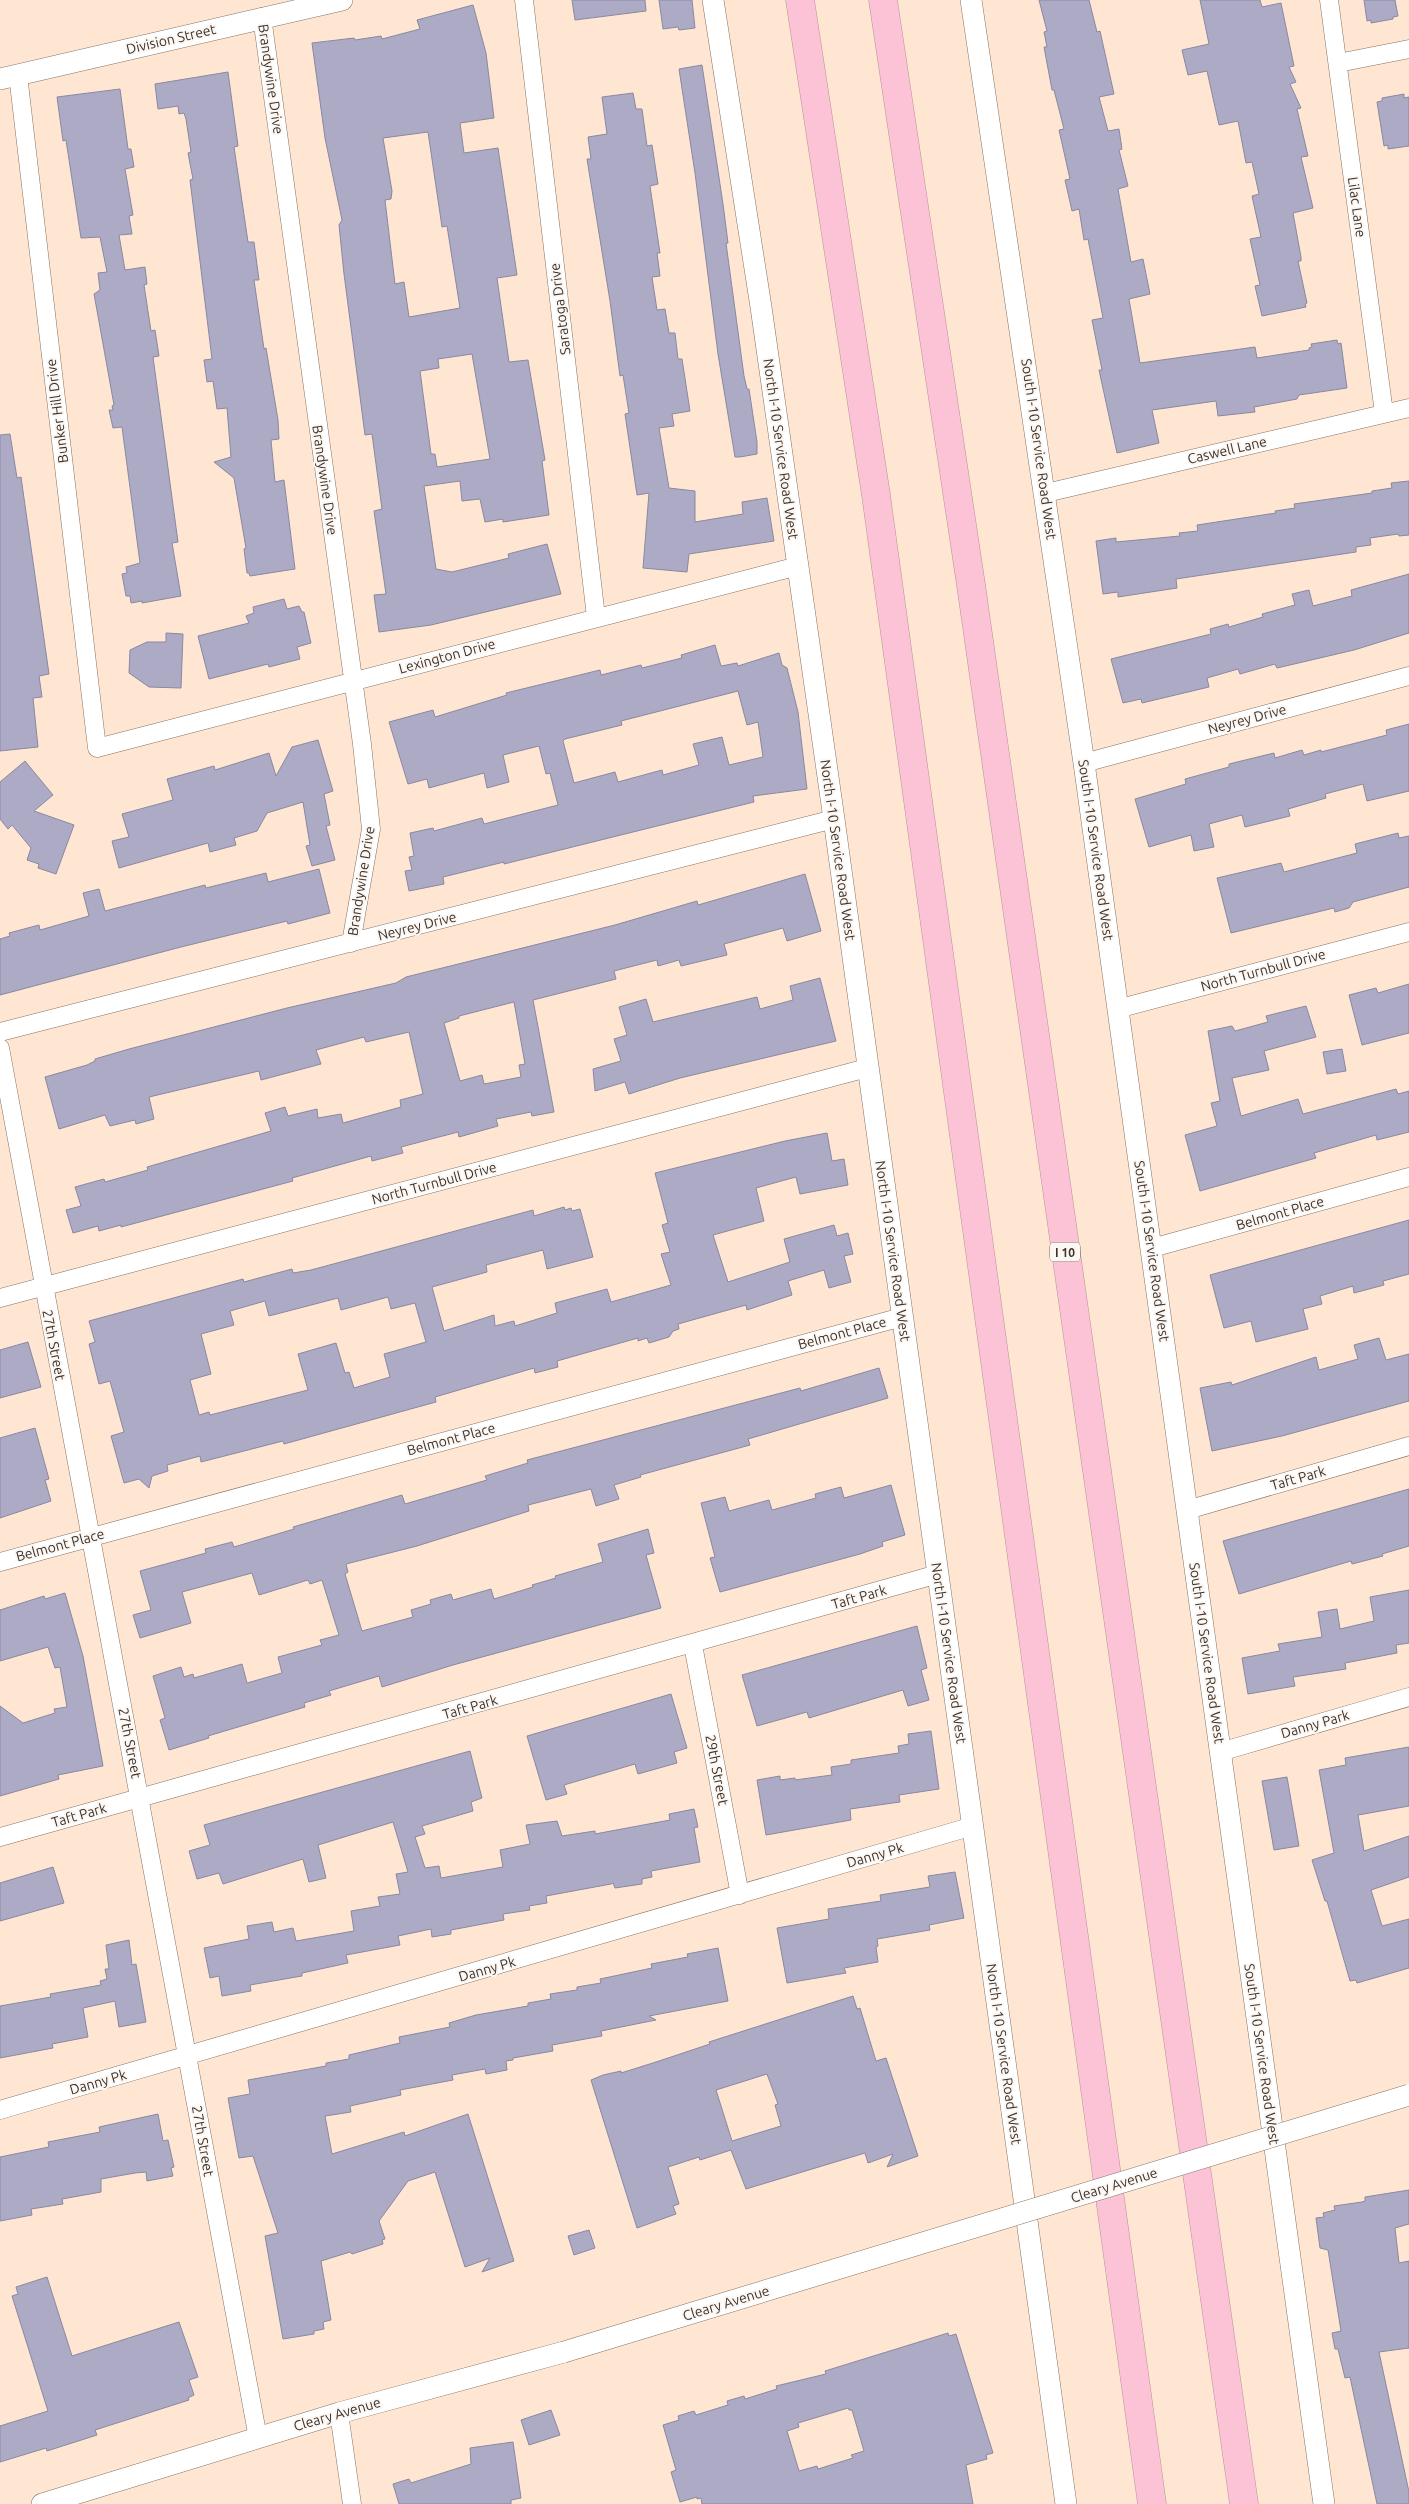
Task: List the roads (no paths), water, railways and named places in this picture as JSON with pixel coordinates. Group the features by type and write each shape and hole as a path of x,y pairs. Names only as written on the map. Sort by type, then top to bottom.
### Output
{"highway":[{"path":"800,0 877,504 1152,2504"},
{"name":"I 10","path":"883,0 971,585 1244,2504"}],"street":[{"name":"Division Street","path":"9,77 342,0"},
{"name":"Saratoga Drive","path":"524,0 596,617"},
{"name":"North I-10 Service Road West","path":"713,0 761,307 834,819 1066,2504"},
{"name":"South I-10 Service Road West","path":"971,0 1046,493 1152,1248 1324,2504"},
{"name":"Lilac Lane","path":"1329,0 1384,413"},
{"name":"Brandywine Drive","path":"262,17 362,744 371,829 351,943"},
{"path":"1338,63 1409,49"},
{"name":"Bunker Hill Drive","path":"9,77 97,748"},
{"name":"Caswell Lane","path":"1046,493 1409,408"},
{"name":"Lexington Drive","path":"97,748 798,566"},
{"name":"Neyrey Drive","path":"1084,763 1409,676"},
{"name":"Neyrey Drive","path":"0,1032 834,819"},
{"name":"North Turnbull Drive","path":"1117,1009 1409,932"},
{"name":"27th Street","path":"0,1048 258,2438"},
{"name":"North Turnbull Drive","path":"0,1298 868,1068"},
{"name":"Belmont Place","path":"1152,1248 1409,1177"},
{"name":"Belmont Place","path":"0,1562 902,1317"},
{"name":"Taft Park","path":"1187,1510 1409,1446"},
{"name":"Taft Park","path":"0,1837 938,1574"},
{"name":"29th Street","path":"693,1644 740,1895"},
{"name":"Danny Park","path":"1220,1752 1409,1697"},
{"name":"Danny Pk","path":"0,2110 973,1826"},
{"name":"Cleary Avenue","path":"42,2504 339,2413 564,2352 1409,2095"},
{"path":"339,2413 352,2504"}]}
